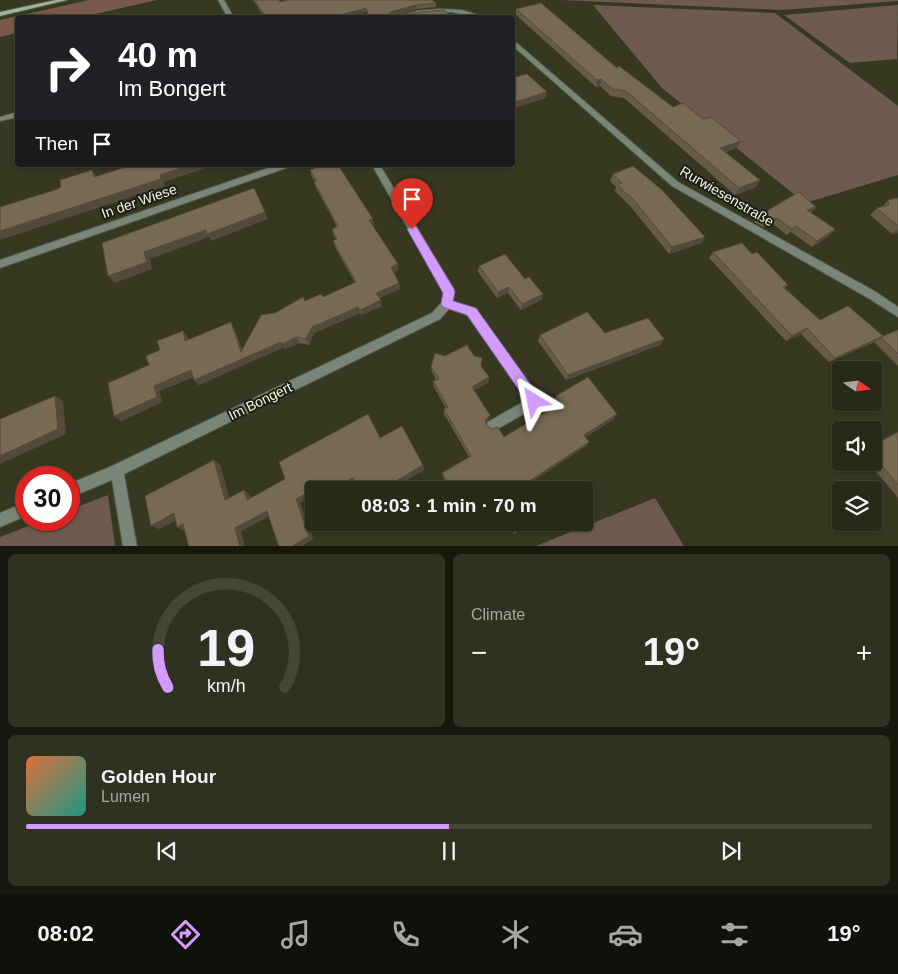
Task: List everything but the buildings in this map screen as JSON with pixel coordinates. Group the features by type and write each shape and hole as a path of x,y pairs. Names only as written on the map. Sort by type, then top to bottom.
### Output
{"main road":[{"path":"0,14 64,0"}],"street":[{"path":"221,0 229,15"},
{"path":"407,15 424,11 454,10 478,15"},
{"name":"Rurwiesenstraße","path":"515,44 675,184 872,295 898,313"},
{"path":"0,119 15,115"},
{"name":"In der Wiese","path":"0,264 280,167"},
{"path":"377,167 449,292 447,304 471,312 534,401 492,426"},
{"name":"Im Bongert","path":"80,486 436,316 447,304"},
{"path":"117,470 130,546"},
{"path":"0,520 15,514"}],"shaded area":[{"path":"89,0 157,0 91,15 22,15"},
{"path":"560,0 898,0 898,1 782,10"},
{"path":"593,5 775,13 898,106 898,175 805,203 662,88"},
{"path":"898,5 897,59 850,63 784,15"},
{"path":"15,17 15,33 0,37 0,20"},
{"path":"108,495 115,546 0,546 0,537 16,531 80,531 80,506"},
{"path":"655,498 684,546 536,546 573,531 593,531 593,523"}],"route":[{"path":"412,229 449,292 447,304 471,312 534,401"}]}
